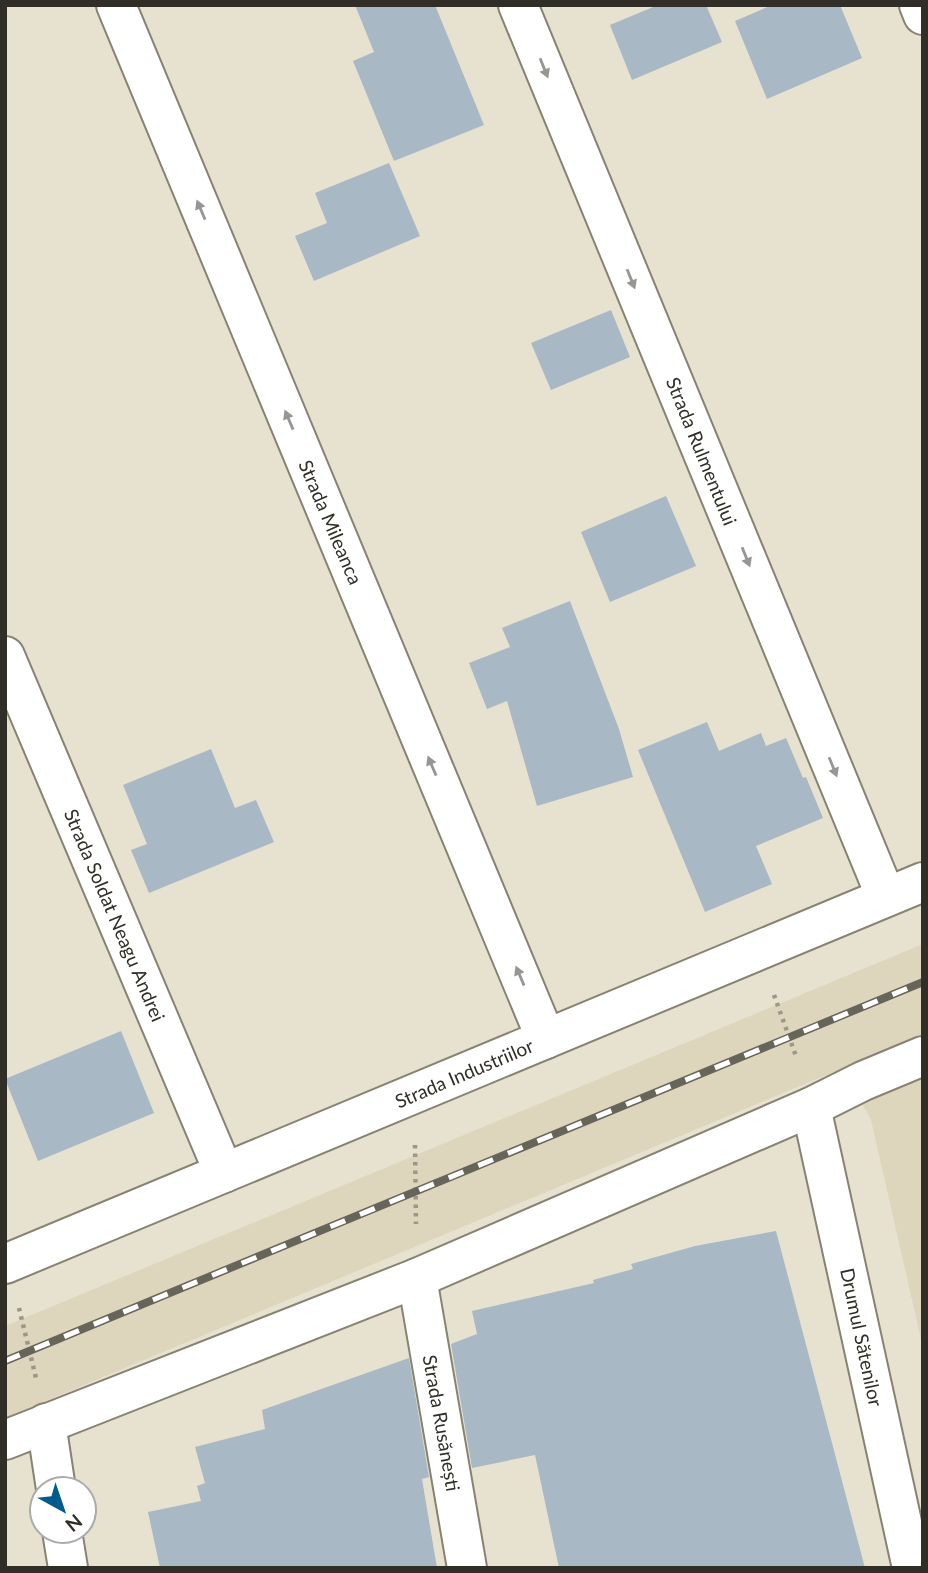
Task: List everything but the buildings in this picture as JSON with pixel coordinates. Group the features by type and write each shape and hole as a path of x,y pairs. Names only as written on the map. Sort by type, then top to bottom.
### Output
{"street":[{"name":"Strada Mileanca","path":"116,5 546,1039"},
{"name":"Strada Rulmentului","path":"518,5 886,897"},
{"path":"919,5 923,15"},
{"name":"Strada Soldat Neagu Andrei","path":"5,656 224,1173"},
{"name":"Strada Industriilor","path":"7,1263 923,882"},
{"path":"5,1440 417,1278 923,1056"},
{"name":"Drumul Sătenilor","path":"811,1107 912,1568"},
{"name":"Strada Rusănești","path":"417,1278 467,1568"},
{"path":"46,1423 54,1475"},
{"path":"64,1545 68,1568"}],"path":[{"path":"757,951 790,1038 811,1107"},
{"path":"414,1094 417,1278"},
{"path":"7,1263 46,1423"}],"shaded area":[{"path":"923,944 923,1348 871,1120 843,1068 5,1418 5,1326"}],"railway":[{"path":"5,1361 923,982"}]}
